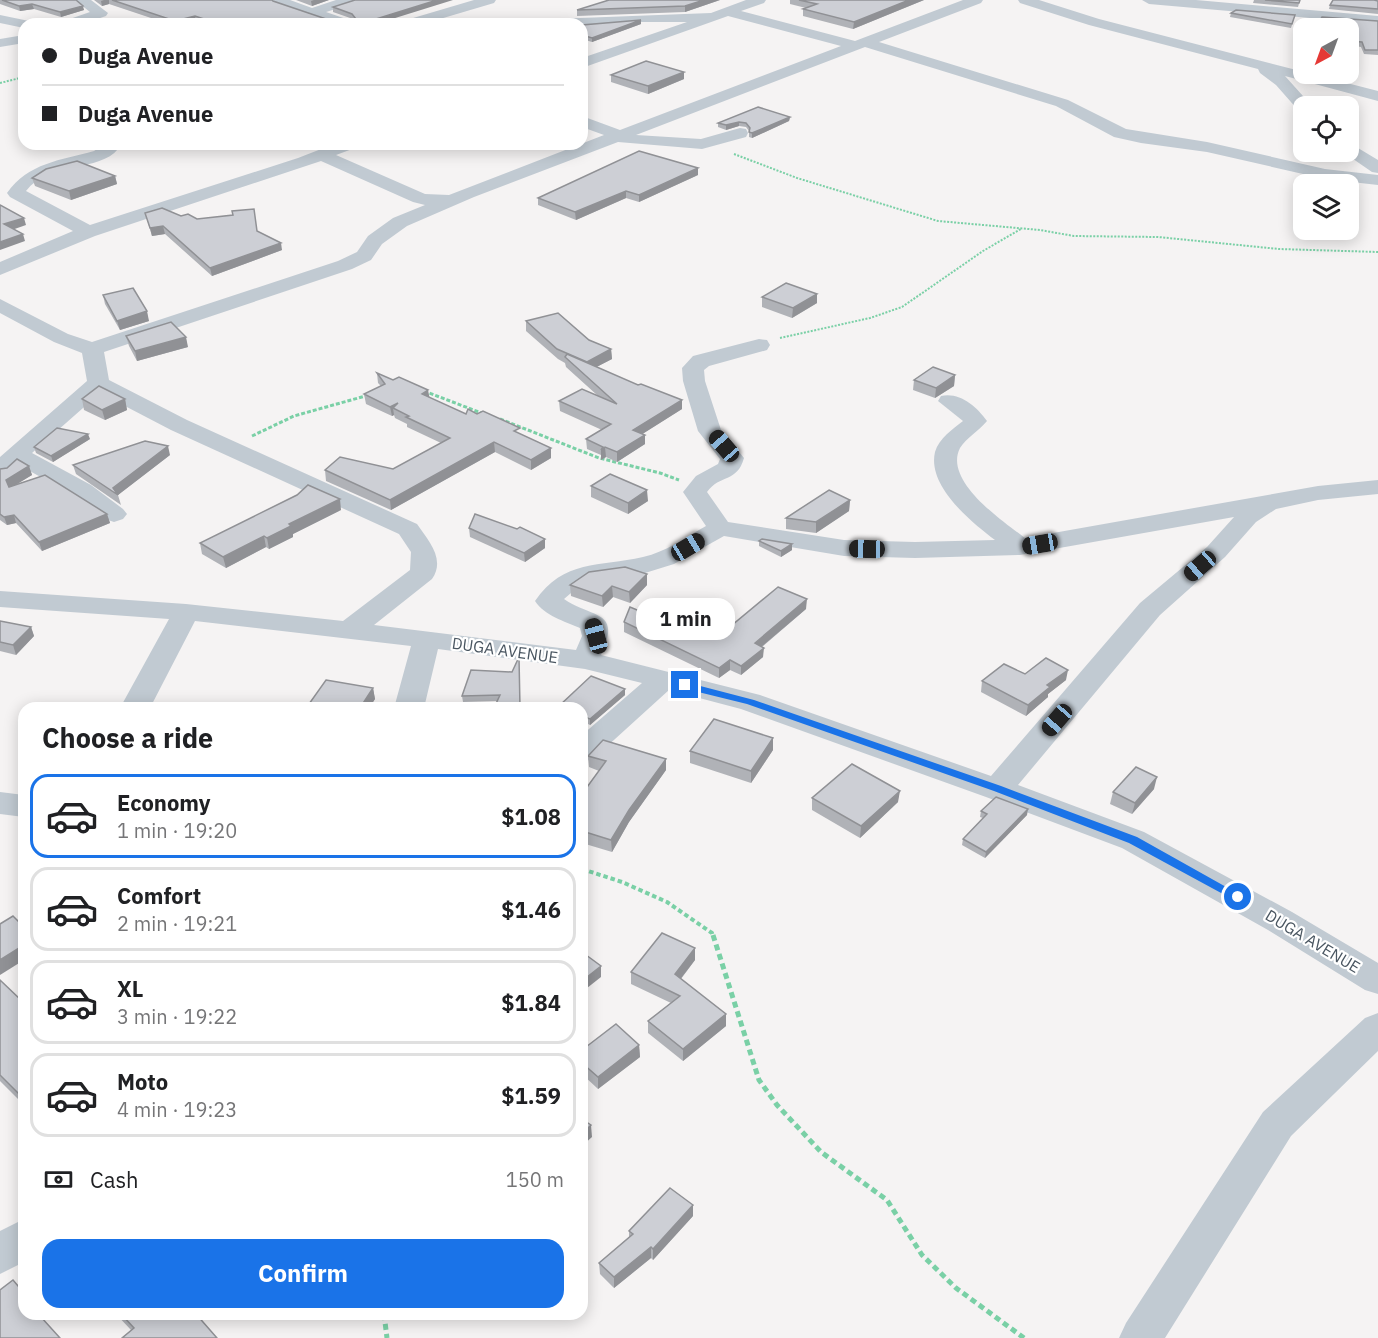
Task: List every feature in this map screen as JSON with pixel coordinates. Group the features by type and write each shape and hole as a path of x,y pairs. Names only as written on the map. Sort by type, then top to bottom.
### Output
{"street":[{"path":"82,0 101,13 86,18"},
{"path":"312,12 350,0"},
{"path":"428,18 489,0"},
{"path":"588,61 759,0"},
{"path":"588,148 976,0"},
{"path":"1025,0 1094,22 1378,96"},
{"path":"1149,0 1378,20"},
{"path":"279,1 330,18"},
{"path":"696,3 720,14 862,44 1062,103 1120,133 1207,147 1324,174 1378,180"},
{"path":"588,23 720,14"},
{"path":"0,19 18,23"},
{"path":"0,43 18,40"},
{"path":"1252,63 1275,75 1294,96"},
{"path":"588,124 617,137 702,144 740,133"},
{"path":"8,189 21,184 31,176 100,155 107,150"},
{"path":"0,269 88,232 334,150"},
{"path":"0,305 61,338 92,349 345,265 364,256 375,240 400,222 583,150"},
{"path":"321,155 419,198 432,201 452,200"},
{"path":"1359,155 1378,168"},
{"path":"8,189 88,232"},
{"path":"720,528 695,492 697,487 729,468 732,459 710,431 694,381 693,368 701,361 759,345"},
{"path":"92,349 98,383"},
{"path":"98,383 231,449 408,529 424,552 423,573 348,631"},
{"path":"98,383 9,462 82,490 114,514"},
{"path":"949,401 968,412 975,421 968,430 954,440 947,453 949,473 959,494 972,509 1020,547"},
{"path":"585,660 596,636 592,622 564,612 548,601 556,589 579,574 645,565 675,555 720,528 844,548 915,550 1020,547 1318,493 1378,488"},
{"path":"997,789 1150,609 1216,552 1246,517 1268,503"},
{"name":"DUGA AVENUE","path":"0,599 186,612 427,639 585,660 750,702 997,789 1133,840 1280,921 1378,980"},
{"path":"138,702 186,612"},
{"path":"411,702 427,639"},
{"path":"588,747 663,680"},
{"path":"0,803 18,805"},
{"path":"1141,1338 1277,1124 1378,1028"},
{"path":"0,1256 18,1242"}],"path":[{"path":"0,83 18,78"},
{"path":"702,144 720,148 797,178 938,221 1074,236 1158,237 1279,249 1378,252"},
{"path":"759,345 795,333 870,318 902,307 983,251 1022,229"},
{"path":"415,391 426,391 488,415"},
{"path":"231,449 269,426 319,408 373,394"},
{"path":"499,419 600,459 635,469 661,472 697,487"},
{"path":"588,871 622,882 667,902 712,933 759,1080 777,1105 821,1152 887,1200 922,1255 939,1272 956,1288 1024,1338"},
{"path":"385,1320 387,1338"}],"building":[{"path":"2,0 76,0 83,6 60,12 32,4 19,6"},
{"path":"112,0 272,0 323,18 201,18 195,16 166,18"},
{"path":"355,0 437,0 379,18 355,18 352,14 333,7"},
{"path":"609,0 704,0 685,6 577,10"},
{"path":"799,0 909,0 854,22 803,9 817,4"},
{"path":"1265,0 1300,0 1299,3"},
{"path":"1333,0 1374,0 1378,1 1378,9 1330,5"},
{"path":"1236,10 1295,15 1292,24 1231,13"},
{"path":"641,20 592,38 588,37 588,24"},
{"path":"1359,20 1378,21 1378,50 1365,50 1362,42 1359,42"},
{"path":"646,61 684,72 648,86 611,75"},
{"path":"758,107 790,117 752,133 749,132 750,128 746,123 726,125 718,123"},
{"path":"639,151 698,168 639,195 626,191 575,212 538,198"},
{"path":"77,161 115,176 69,191 32,178 46,169"},
{"path":"0,205 24,218 4,224 23,234 0,242"},
{"path":"162,208 181,216 188,214 197,219 233,215 232,211 254,209 257,231 281,243 210,268 163,226 150,228 145,213"},
{"path":"786,283 817,294 793,308 762,297"},
{"path":"133,288 147,311 117,321 103,295"},
{"path":"558,313 589,340 611,349 587,362 557,349 526,321"},
{"path":"171,322 186,337 135,351 126,336"},
{"path":"567,354 638,385 641,384 682,400 633,430 645,435 617,452 605,447 601,450 603,447 586,439 611,424 559,401 582,389 617,404 565,357"},
{"path":"933,367 955,375 936,388 914,380"},
{"path":"377,373 393,380 399,377 428,390 422,394 466,414 468,409 477,414 483,411 520,428 514,431 551,448 531,460 494,442 390,500 325,470 340,457 393,469 450,438 406,417 409,416 393,408 398,403 390,407 364,394 385,384"},
{"path":"99,386 125,399 102,410 82,399"},
{"path":"57,428 88,434 51,456 34,447"},
{"path":"145,441 168,446 113,488 118,495 73,465"},
{"path":"17,459 29,466 6,480 9,487 45,475 107,514 39,542 14,515 4,517 0,514 0,469 7,468"},
{"path":"610,474 647,490 628,503 591,486"},
{"path":"308,485 340,499 289,524 291,526 267,538 264,536 223,557 200,543 297,495"},
{"path":"829,490 850,500 816,522 786,518"},
{"path":"475,514 517,529 520,527 545,539 524,553 469,528"},
{"path":"762,539 792,544 781,551 759,541"},
{"path":"625,567 647,574 629,592 612,586 602,596 570,585 589,572"},
{"path":"778,587 807,599 755,643 764,648 741,666 730,660 719,668 624,622 630,607 685,630 709,613 732,625"},
{"path":"0,621 31,627 13,645 0,642"},
{"path":"519,657 520,702 497,702 500,695 462,696 471,670 512,672"},
{"path":"1046,658 1068,670 1047,685 1050,687 1028,705 982,681 1004,664 1025,674"},
{"path":"591,676 625,689 590,719 588,718 588,702 563,702"},
{"path":"326,680 373,688 364,702 310,702"},
{"path":"714,719 773,738 751,771 690,751"},
{"path":"603,740 666,759 629,810 611,840 588,833 588,786 606,761 588,756"},
{"path":"852,764 900,791 861,826 812,798"},
{"path":"1136,767 1157,777 1135,803 1113,792"},
{"path":"996,797 1028,809 986,852 963,839 987,814 981,811"},
{"path":"13,916 18,921 18,949 0,960 0,924"},
{"path":"662,933 695,948 675,974 726,1014 683,1049 648,1021 680,996 631,972"},
{"path":"588,956 601,966 588,976"},
{"path":"0,980 18,997 18,1093 0,1075"},
{"path":"616,1024 639,1045 598,1077 588,1068 588,1045"},
{"path":"670,1188 693,1205 653,1249 651,1247 614,1277 599,1263 633,1234 629,1231"},
{"path":"13,1280 18,1286 18,1320 44,1320 60,1338 0,1338 0,1290"},
{"path":"127,1320 201,1320 217,1338 122,1338 134,1328"}],"route":[{"path":"685,685 750,702 997,789 1133,840 1238,897"}]}
